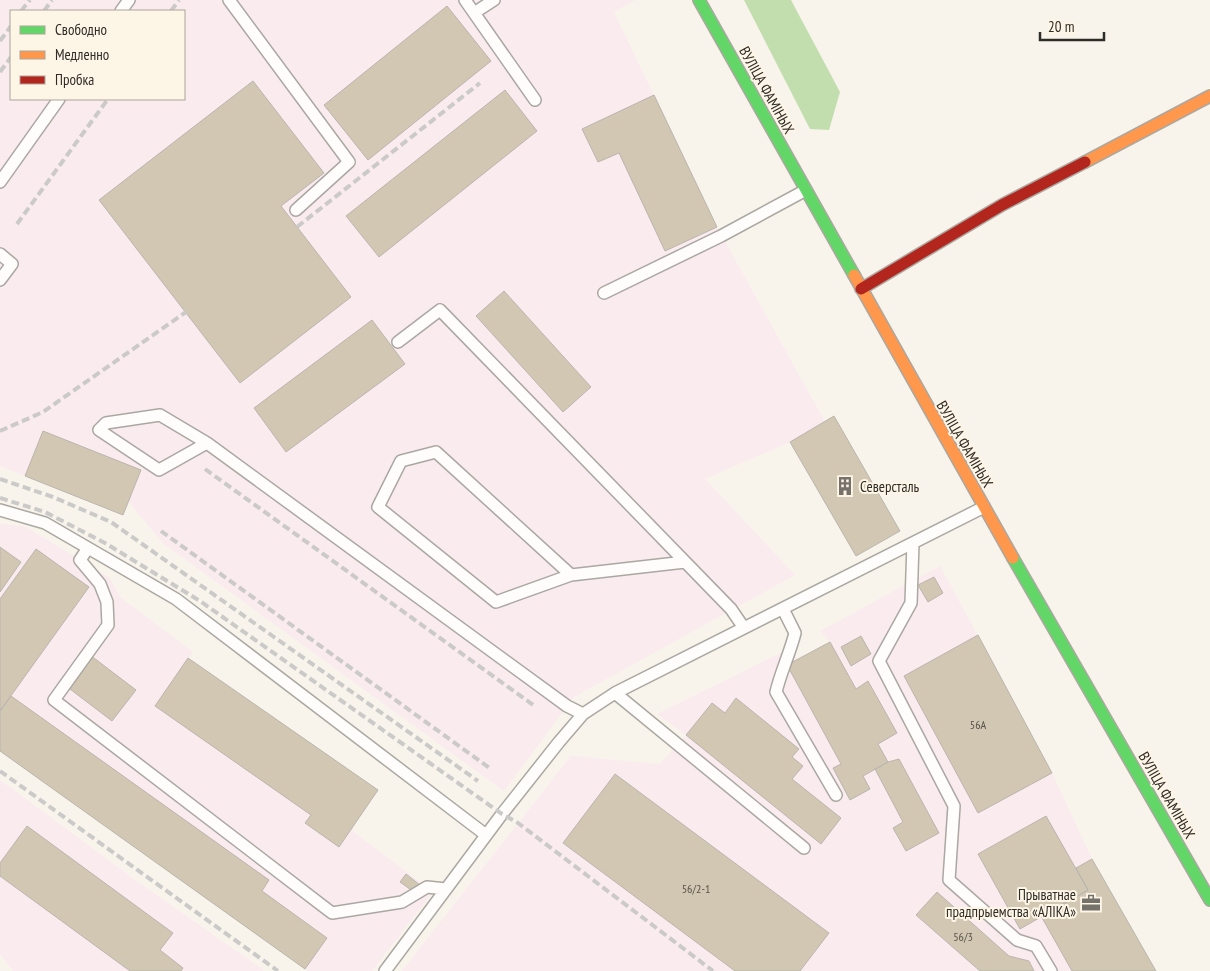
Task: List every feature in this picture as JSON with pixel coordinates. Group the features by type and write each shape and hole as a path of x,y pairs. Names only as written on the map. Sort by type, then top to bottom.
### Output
{"main road":[{"name":"ВУЛІЦА ФАМІНЫХ","path":"699,0 860,289 1210,900"},
{"path":"860,289 1002,205 1210,96"}],"lane":[{"path":"229,0 348,162 296,210"},
{"path":"465,0 535,100"},
{"path":"474,13 494,0"},
{"path":"0,182 58,100"},
{"path":"604,293 721,236 806,190"},
{"path":"0,254 12,264 0,280"},
{"path":"398,342 440,310 731,609 744,628"},
{"path":"207,443 159,470 99,430 106,423 160,415 207,443 567,706 584,714"},
{"path":"571,575 436,452 401,461 378,507 496,602 571,575 685,562"},
{"path":"385,971 486,835 584,714 615,693 984,507"},
{"path":"0,510 45,523 176,599 486,835"},
{"path":"913,543 911,603 879,662 954,806 949,880 1017,940 1036,946 1051,971"},
{"path":"88,548 80,560 100,584 107,602 108,626 54,700 332,913 402,902 428,888 446,889"},
{"path":"783,609 795,633 776,692 836,795"},
{"path":"615,693 804,848"}],"shaded area":[{"path":"0,0 635,0 614,12 717,227 825,422 834,416 900,531 856,556 790,442 705,479 795,575 574,697 504,791 164,544 129,502 123,515 0,466"},
{"path":"0,524 24,526 110,578 120,597 193,652 189,658 378,790 351,830 433,892 372,971 308,971 0,751"},
{"path":"940,566 1052,773 1092,859 1156,971 402,971 571,756 660,764 686,735 657,714 791,648 797,659 830,642 820,631"},
{"path":"0,780 138,882 265,971 13,971 0,954"}],"green space":[{"path":"744,0 791,0 840,92 829,130 810,129"}],"building":[{"path":"447,6 491,61 368,160 324,105"},
{"path":"253,81 324,173 281,206 351,297 240,383 99,200"},
{"path":"505,90 537,131 379,257 346,216"},
{"path":"654,95 717,227 665,251 619,153 598,162 582,129"},
{"path":"504,291 591,387 563,412 476,316"},
{"path":"372,320 405,364 286,452 254,408"},
{"name":"Северсталь","path":"834,416 900,531 856,556 790,442"},
{"path":"43,431 141,470 123,515 25,476"},
{"path":"0,547 21,562 0,592"},
{"path":"36,549 89,587 0,711 0,599"},
{"path":"934,577 943,593 928,602 918,585"},
{"path":"978,635 1052,773 978,813 904,676"},
{"path":"861,636 871,654 851,666 841,647"},
{"path":"830,642 856,689 868,681 897,733 878,744 888,762 863,776 870,789 850,800 833,768 841,764 787,665"},
{"path":"90,655 136,690 112,721 66,686"},
{"path":"188,658 378,790 339,847 305,823 311,815 155,706"},
{"path":"11,696 269,880 262,891 327,938 305,969 0,751 0,711"},
{"path":"736,698 799,749 792,757 803,766 792,779 841,818 821,844 686,735 712,703 725,713"},
{"path":"899,759 939,833 906,851 893,828 903,822 875,769"},
{"path":"615,774 829,933 800,971 735,971 563,843"},
{"path":"1046,816 1088,890 1020,929 978,854"},
{"path":"27,826 173,933 160,950 183,968 181,971 130,971 0,876 0,863"},
{"name":"Прыватнае прадпрыемства «АЛІКА»","path":"1092,859 1156,971 1072,971 1041,916 1088,890 1076,868"},
{"path":"406,874 420,885 414,892 400,882"},
{"path":"937,892 1009,956 1029,961 1034,971 980,971 916,915"}],"railway":[{"path":"22,10 30,0"},
{"path":"45,10 52,0"},
{"path":"172,10 179,0"},
{"path":"0,41 10,27"},
{"path":"0,72 10,58"},
{"path":"297,227 480,83"},
{"path":"17,224 107,100"},
{"path":"0,431 43,412 186,312"},
{"path":"205,469 536,707"},
{"path":"0,479 53,497 111,522 478,781"},
{"path":"0,498 45,512 105,543 200,601 502,814 518,823 713,971"},
{"path":"161,531 491,769"},
{"path":"0,771 278,971"}],"traffic: fast":[{"path":"699,0 854,275"},
{"path":"1013,558 1210,900"}],"traffic: slow":[{"path":"1085,162 1210,96"},
{"path":"854,275 1013,558"}],"traffic: jam":[{"path":"861,289 1002,205 1085,162"}],"place":[{"name":"Северсталь","path":"845,486"},
{"name":"Прыватнае прадпрыемства «АЛІКА»","path":"1091,903"}]}
